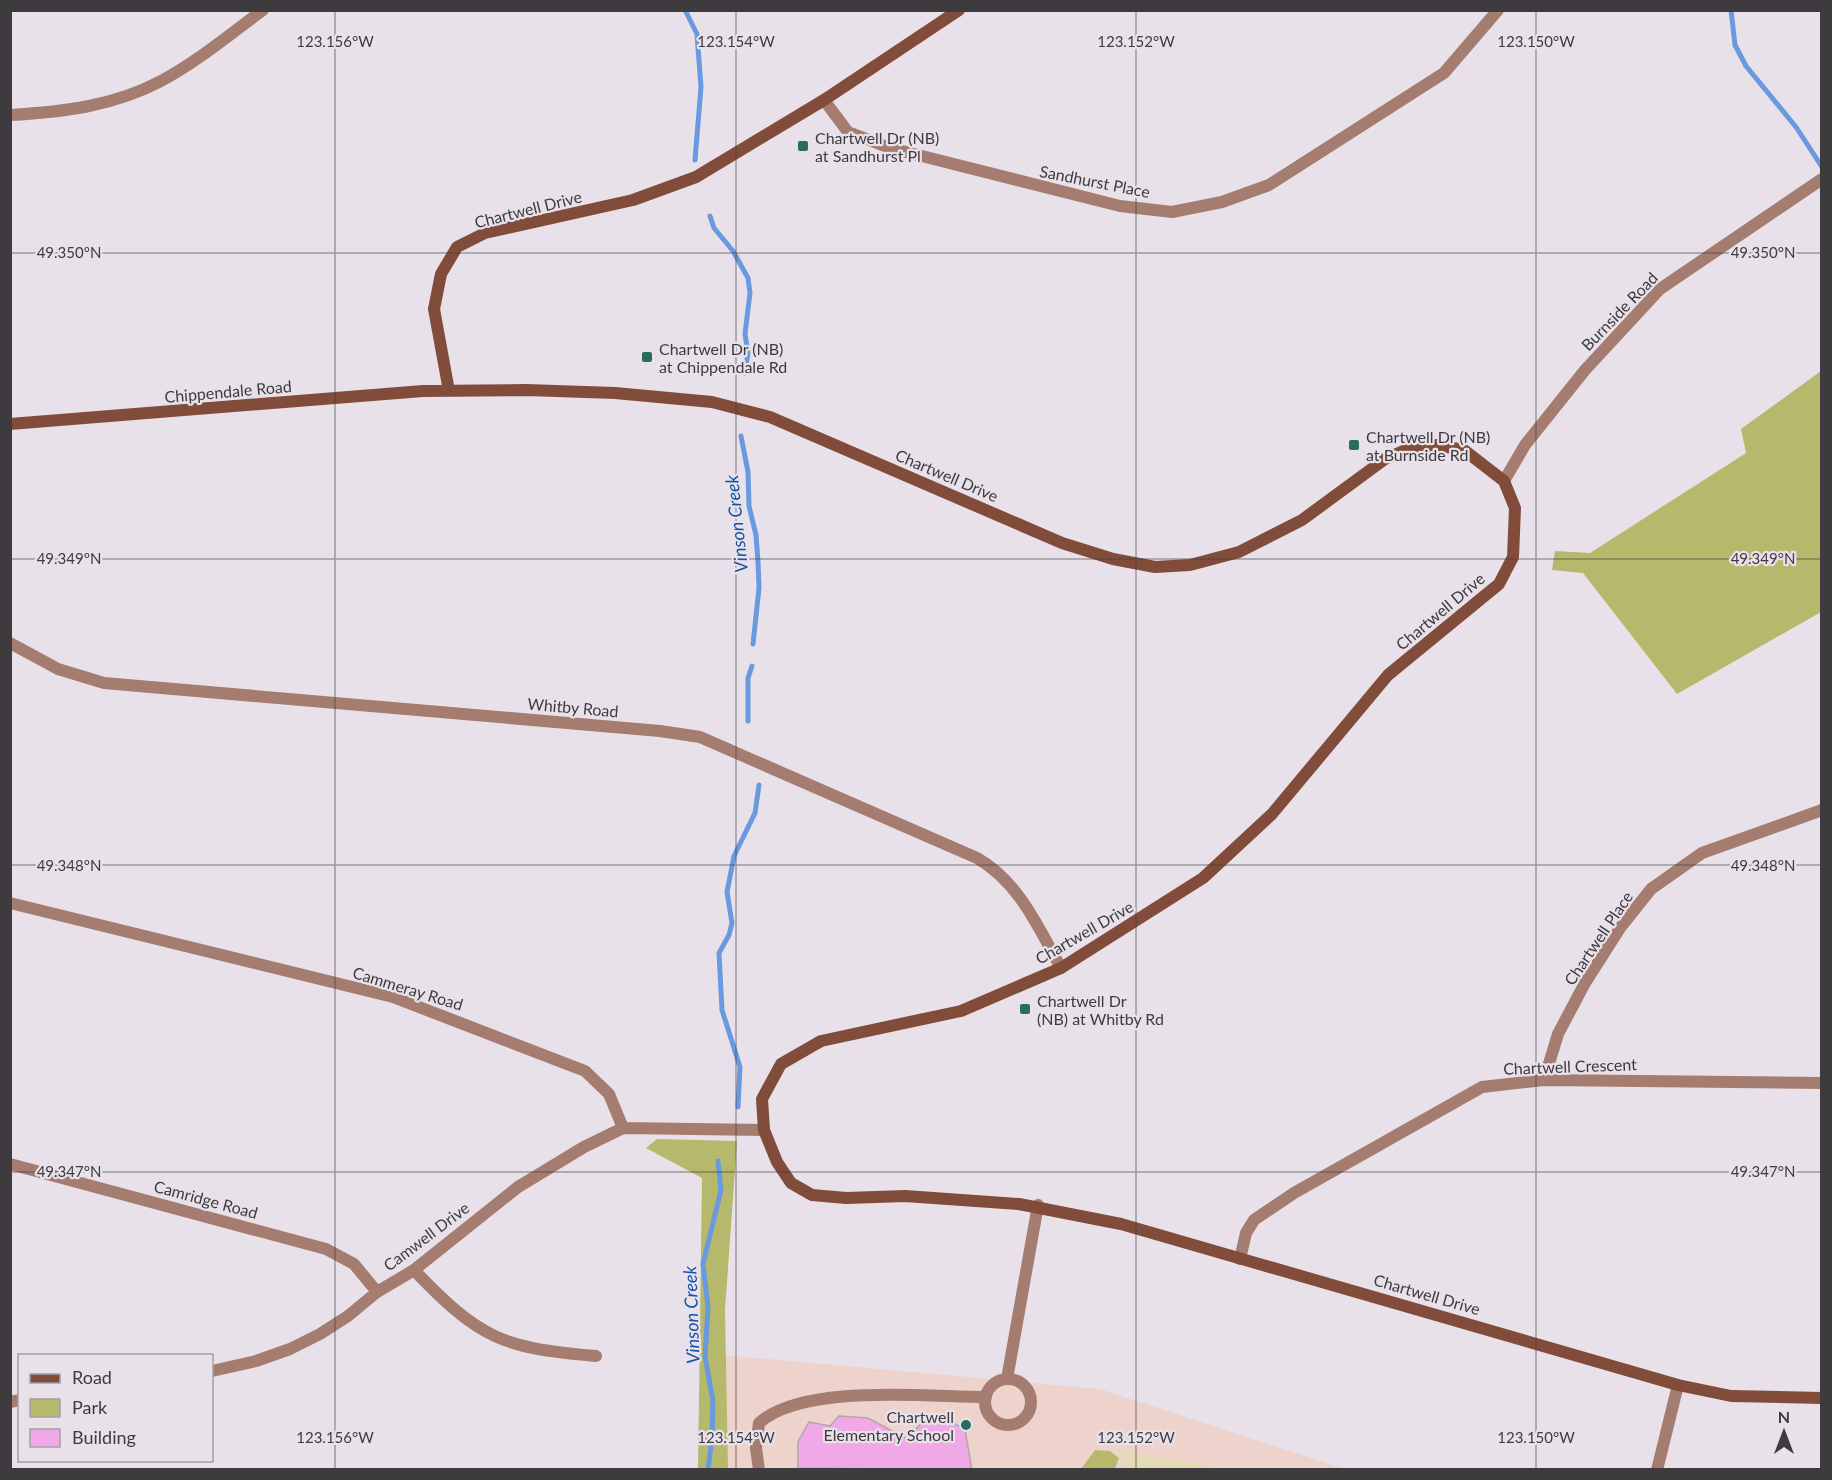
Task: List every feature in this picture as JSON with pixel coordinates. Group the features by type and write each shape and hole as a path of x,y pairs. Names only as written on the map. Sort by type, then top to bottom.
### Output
{"street":[{"path":"10,115 71,111 119,99 162,81 263,10"},
{"name":"Chartwell Drive","path":"959,10 824,100 696,177 633,200 485,233 457,247 441,274 434,309 448,390 615,393 712,402 770,417 1062,543 1113,559 1155,567 1190,564 1239,552 1302,520 1385,459 1408,449 1437,445 1464,450 1504,481 1515,508 1516,531 1513,556 1500,584 1388,675 1272,814 1203,878 1061,968 961,1011 821,1041 781,1064 762,1099 764,1130 777,1162 791,1183 812,1195 846,1198 935,1197 1038,1205 1121,1224 1678,1385 1731,1396 1821,1398"},
{"name":"Sandhurst Place","path":"824,100 848,132 890,148 1120,206 1172,212 1222,202 1269,185 1444,73 1498,10"},
{"name":"Burnside Road","path":"1504,481 1525,445 1585,370 1660,289 1821,180"},
{"name":"Chippendale Road","path":"10,424 448,390"},
{"name":"Whitby Road","path":"10,643 58,669 104,683 660,731 700,737 977,858 996,869 1013,886 1061,968"},
{"name":"Chartwell Place","path":"1544,1080 1558,1034 1585,983 1620,928 1651,889 1702,853 1821,810"},
{"name":"Cammeray Road","path":"10,903 393,997 431,1010 585,1071 609,1094 623,1128"},
{"name":"Chartwell Crescent","path":"1240,1259 1246,1233 1254,1220 1294,1193 1482,1086 1544,1080 1821,1083"},
{"path":"623,1128 764,1130"},
{"name":"Camwell Drive","path":"213,1371 256,1361 290,1349 348,1316 377,1292 414,1270 518,1187 564,1158 623,1128"},
{"name":"Camridge Road","path":"10,1164 326,1249 354,1264 377,1292"},
{"path":"1007,1379 1038,1205"},
{"path":"414,1270 455,1311 489,1335 529,1348 596,1356"},
{"path":"1007,1379 1022,1384 1030,1396 1030,1411 1020,1422 1005,1425 992,1419 987,1412 986,1397 993,1385 1007,1379"},
{"path":"1657,1470 1678,1385"},
{"path":"759,1470 756,1448 759,1423 769,1413 794,1403 847,1397 986,1397"}],"shaded area":[{"name":"Chartwell Elementary School","path":"722,1355 1100,1389 1345,1469 722,1469"}],"green space":[{"path":"1821,371 1821,612 1677,694 1583,573 1552,570 1555,551 1590,553 1746,453 1741,429"},
{"path":"657,1139 737,1141 725,1310 728,1469 698,1469 702,1178 646,1148"},
{"path":"1095,1450 1110,1451 1119,1458 1115,1469 1081,1469"}],"sand":[{"path":"1116,1449 1224,1469 1119,1469 1123,1459"}],"building":[{"path":"839,1416 868,1418 907,1439 926,1418 949,1420 965,1430 972,1470 798,1468 798,1442 809,1422 830,1426"}],"waterway":[{"name":"Vinson Creek","path":"685,10 697,34 701,87 695,160"},
{"path":"1731,10 1735,45 1746,66 1796,127 1822,167"},
{"name":"Vinson Creek","path":"710,216 714,228 733,251 748,278 750,293 745,334 748,353 745,373"},
{"name":"Vinson Creek","path":"741,436 748,472 749,506 756,535 758,562 759,588 753,644"},
{"name":"Vinson Creek","path":"748,721 748,678 752,666"},
{"name":"Vinson Creek","path":"738,1107 740,1067 722,1010 719,953 729,935 732,923 727,892 734,856 755,813 759,785"},
{"name":"Vinson Creek","path":"708,1470 713,1401 705,1357 708,1307 703,1264 721,1190 718,1161"}],"place":[{"name":"Chartwell Dr (NB) at Sandhurst Pl","path":"803,146"},
{"name":"Chartwell Dr (NB) at Chippendale Rd","path":"647,357"},
{"name":"Chartwell Dr (NB) at Burnside Rd","path":"1354,445"},
{"name":"Chartwell Dr (NB) at Whitby Rd","path":"1025,1009"},
{"name":"Chartwell Elementary School","path":"966,1425"}]}
